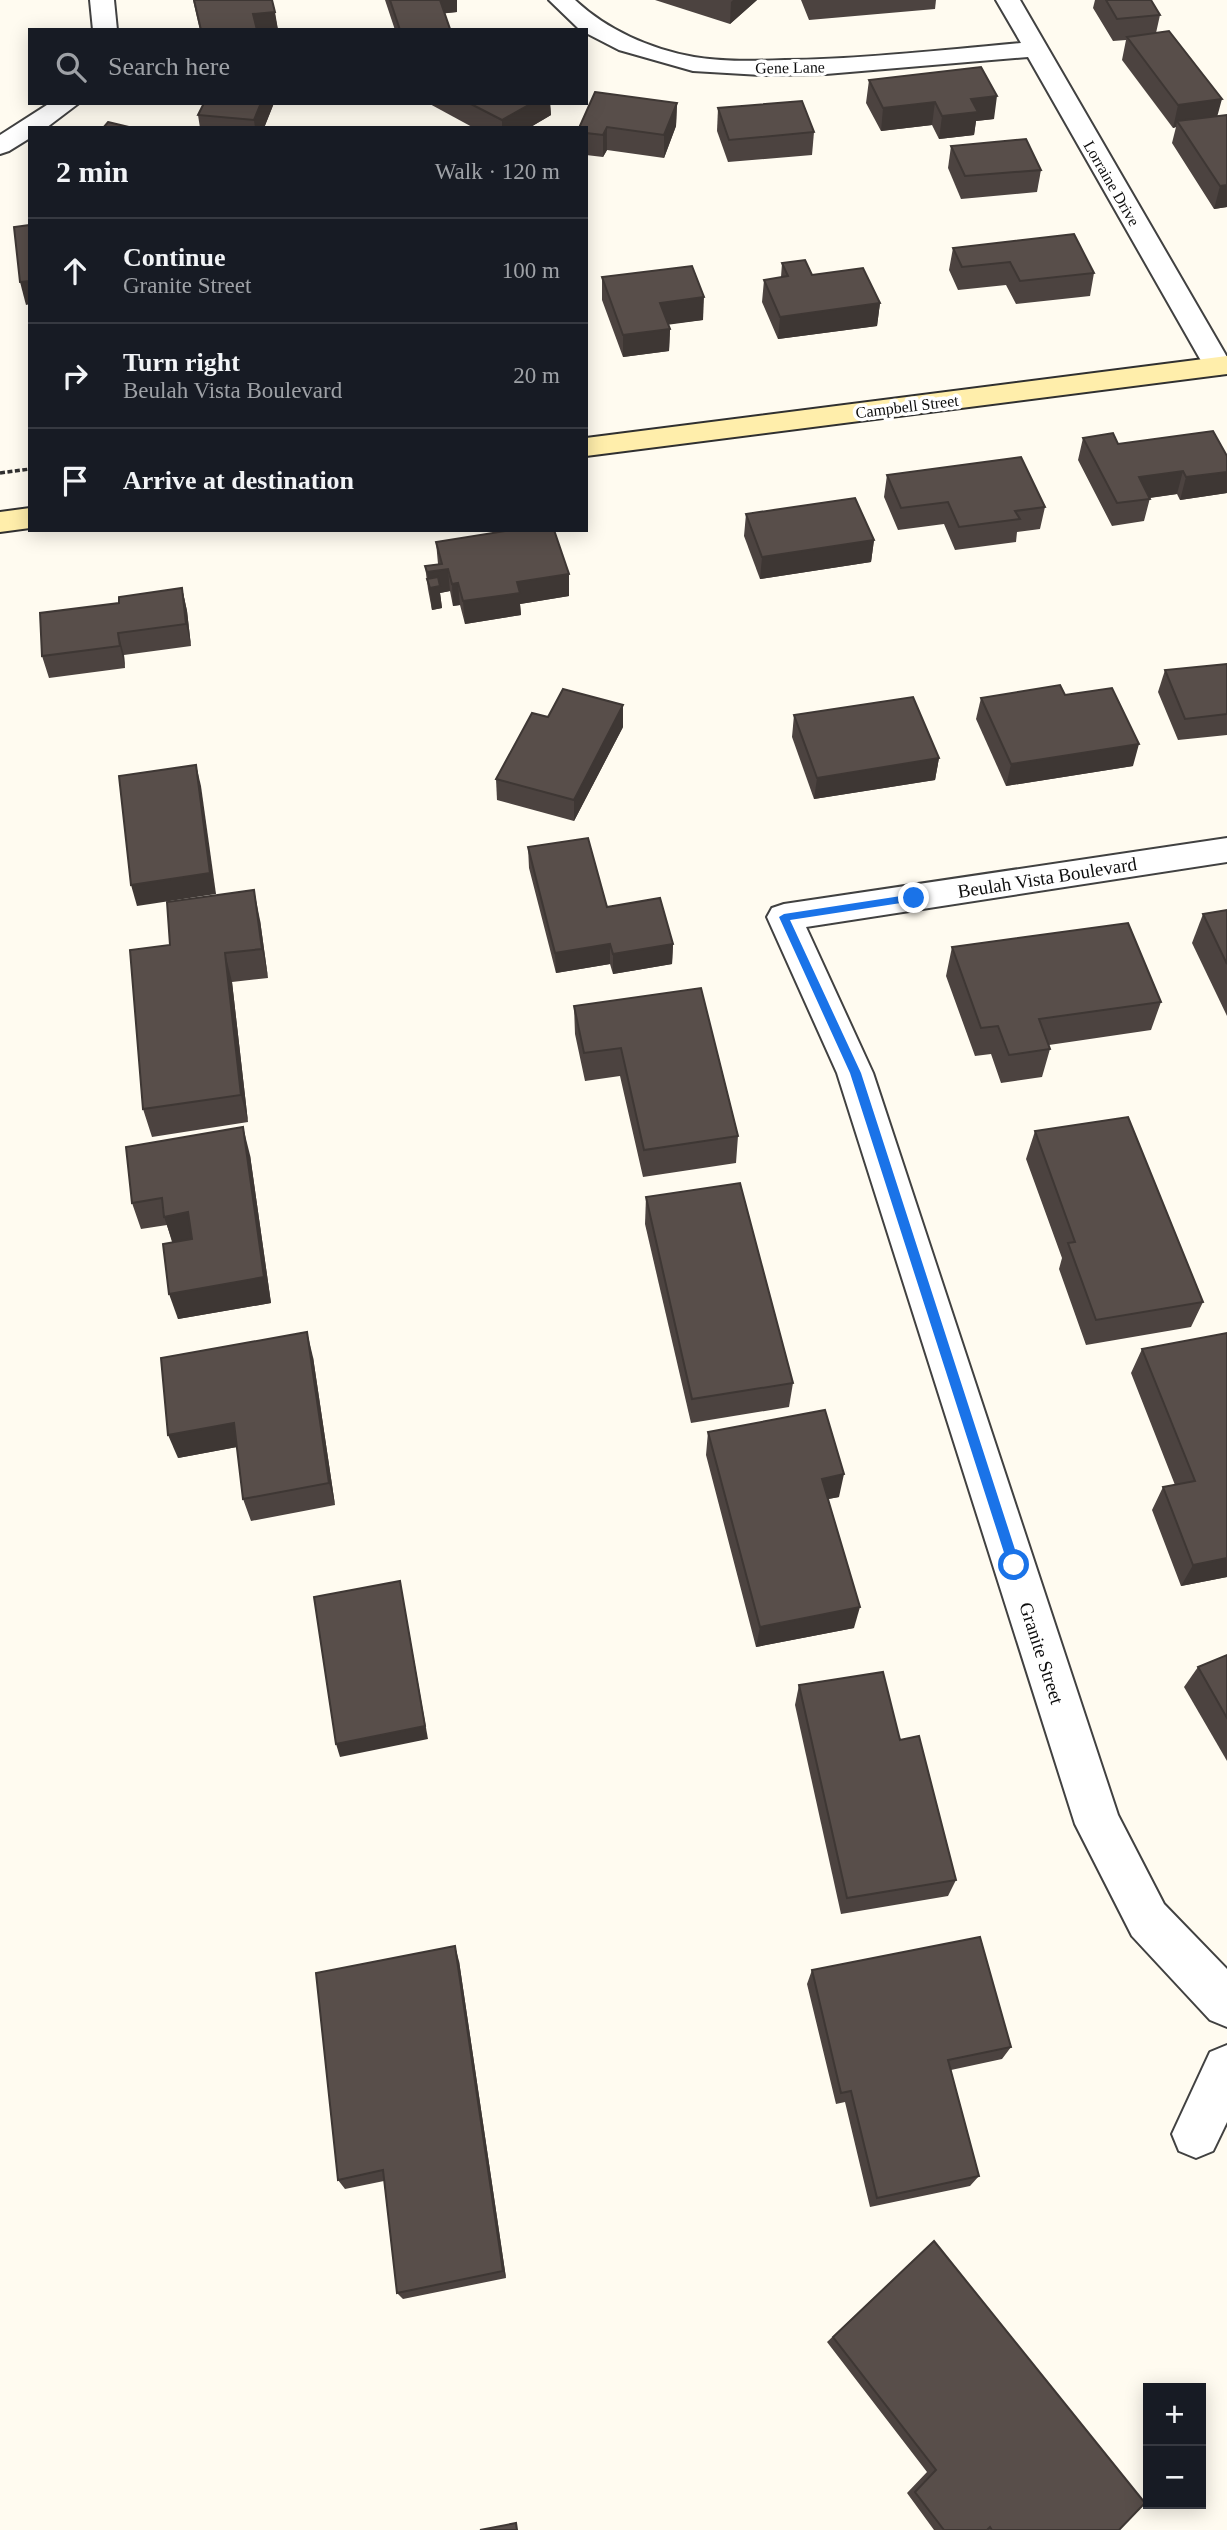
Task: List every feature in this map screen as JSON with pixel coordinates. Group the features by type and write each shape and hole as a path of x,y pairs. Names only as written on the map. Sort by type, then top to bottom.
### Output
{"main road":[{"name":"Campbell Street","path":"588,447 1222,366"},
{"path":"0,522 28,518"}],"street":[{"path":"102,0 106,28"},
{"name":"Gene Lane","path":"561,0 586,23 628,45 693,64 761,68 827,67 1035,49"},
{"name":"Lorraine Drive","path":"1008,0 1222,366"},
{"path":"31,126 64,105"},
{"path":"0,146 28,128"},
{"name":"Beulah Vista Boulevard","path":"784,917 1227,850"},
{"name":"Granite Street","path":"784,917 855,1073 1098,1824 1148,1920 1227,2003"},
{"path":"1196,2134 1227,2069"}],"path":[{"path":"0,473 28,469"}],"building":[{"path":"194,0 272,0 275,12 253,14 256,28 201,28"},
{"path":"390,0 440,0 450,28 399,28"},
{"path":"1106,0 1151,0 1160,15 1117,19"},
{"path":"1169,31 1222,99 1178,105 1127,37"},
{"path":"981,67 997,96 971,99 978,112 942,116 935,102 883,108 869,80"},
{"path":"595,92 677,103 664,135 607,127 603,135 588,133 588,126 580,126"},
{"path":"802,101 814,132 729,140 718,108"},
{"path":"203,105 260,105 254,120 198,115"},
{"path":"473,105 528,105 502,120"},
{"path":"1227,115 1227,185 1220,186 1177,121"},
{"path":"108,122 125,126 105,126"},
{"path":"1026,139 1041,170 965,176 951,146"},
{"path":"28,225 28,281 20,282 14,227"},
{"path":"1074,234 1094,273 1020,281 1010,262 962,267 953,248"},
{"path":"805,260 812,275 863,268 880,303 780,317 764,280 788,276 782,263"},
{"path":"692,266 704,297 660,303 670,329 623,335 602,277"},
{"path":"1213,431 1227,456 1227,472 1186,477 1183,471 1139,477 1150,499 1117,503 1083,438 1113,433 1118,444"},
{"path":"1021,457 1045,507 1015,511 1020,519 959,527 948,502 901,508 887,475"},
{"path":"855,498 874,540 762,557 746,514"},
{"path":"499,532 555,532 569,574 517,582 520,593 463,601 458,583 452,584 448,569 427,572 425,566 442,564 436,542"},
{"path":"438,577 440,586 430,588 427,579"},
{"path":"182,588 186,624 118,633 120,646 42,656 40,613 119,603 119,597"},
{"path":"1227,664 1227,714 1185,719 1165,670"},
{"path":"1060,685 1065,695 1112,688 1139,744 1011,764 981,698"},
{"path":"563,689 623,705 574,800 496,779 532,713 548,717"},
{"path":"913,697 939,758 817,778 794,715"},
{"path":"196,765 210,873 131,885 119,776"},
{"path":"588,838 607,907 660,898 673,944 613,954 610,944 555,953 528,847"},
{"path":"254,890 262,949 225,953 241,1095 143,1109 130,950 170,945 167,902"},
{"path":"1227,910 1227,964 1203,914"},
{"path":"1128,923 1161,1002 1039,1019 1050,1049 1009,1055 998,1026 981,1028 952,947"},
{"path":"701,988 738,1136 644,1150 621,1048 584,1053 574,1006"},
{"path":"1128,1117 1203,1302 1096,1320 1068,1243 1075,1242 1035,1131"},
{"path":"243,1127 264,1277 169,1294 163,1244 192,1239 188,1212 164,1217 162,1198 132,1203 126,1147"},
{"path":"740,1183 793,1383 692,1399 646,1197"},
{"path":"307,1332 329,1483 243,1499 234,1423 168,1435 161,1358"},
{"path":"1227,1333 1227,1558 1193,1565 1163,1487 1195,1481 1142,1349"},
{"path":"825,1410 844,1474 822,1479 860,1607 760,1627 708,1432"},
{"path":"400,1581 425,1726 336,1744 314,1597"},
{"path":"1227,1655 1227,1718 1198,1667"},
{"path":"883,1672 900,1740 919,1736 956,1880 847,1898 799,1685"},
{"path":"980,1937 1011,2047 948,2060 979,2176 877,2198 851,2091 841,2093 812,1970"},
{"path":"455,1946 503,2271 397,2293 383,2170 338,2180 316,1973"},
{"path":"934,2241 1143,2501 1143,2505 1119,2530 992,2530 990,2527 987,2530 944,2530 915,2492 936,2470 833,2337"},
{"path":"516,2523 517,2530 480,2530"}],"route":[{"path":"914,898 784,917 855,1073 1014,1565"}]}
